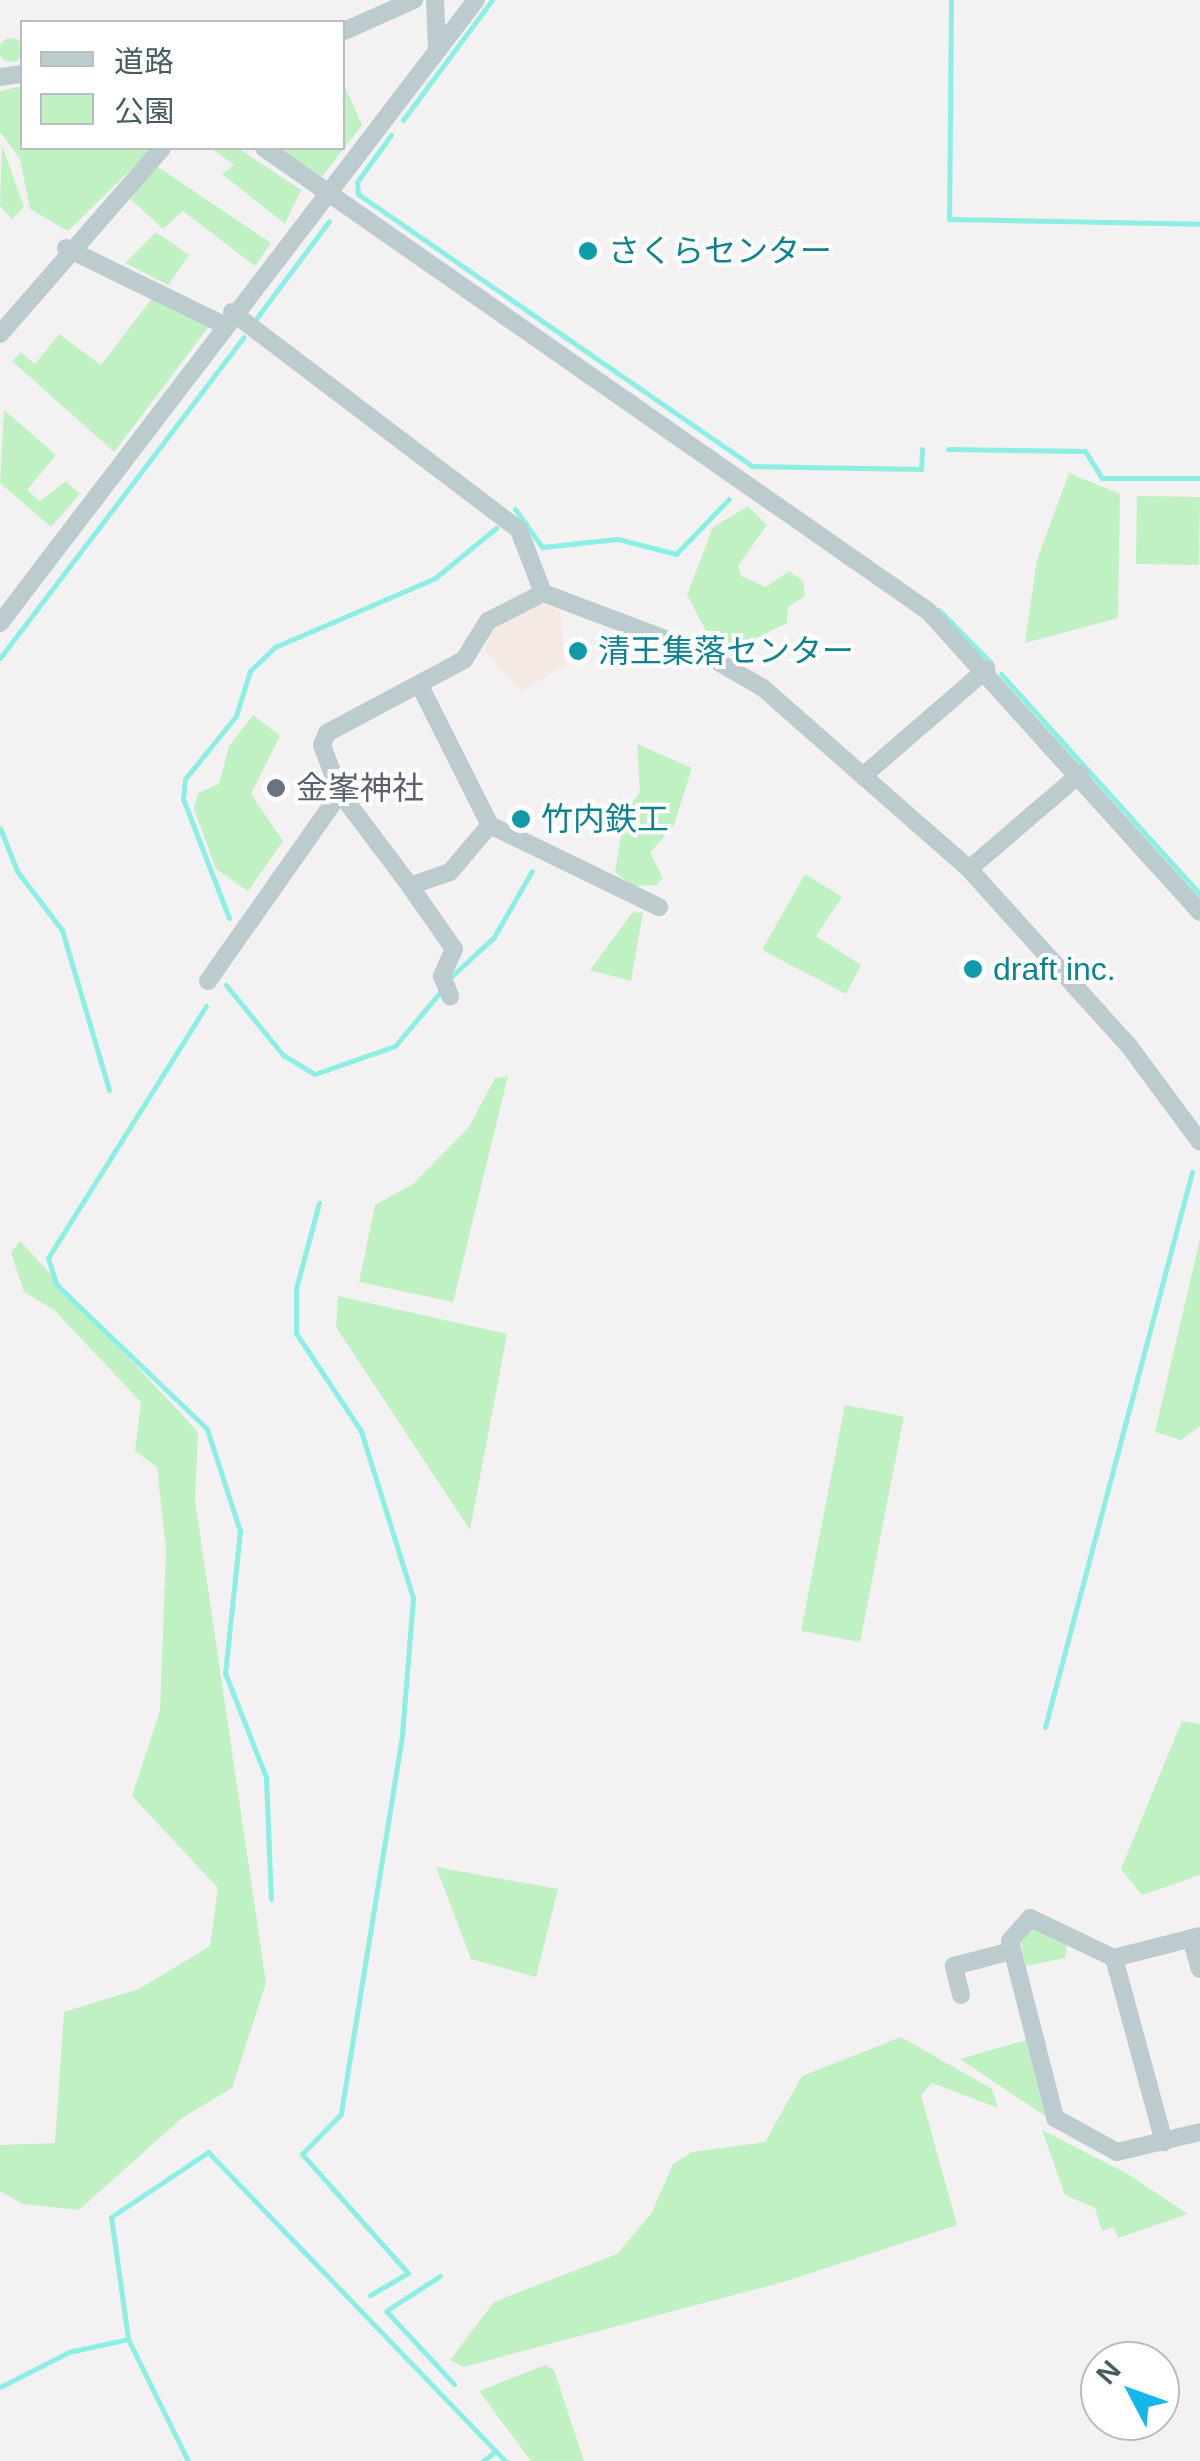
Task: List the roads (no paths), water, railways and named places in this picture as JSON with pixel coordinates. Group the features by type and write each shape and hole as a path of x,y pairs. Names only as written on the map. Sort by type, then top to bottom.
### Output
{"street":[{"path":"345,31 414,0"},
{"path":"435,0 437,48"},
{"path":"0,624 227,318 476,0"},
{"path":"0,334 66,248 160,150"},
{"path":"267,150 838,541 987,669 1200,912"},
{"path":"66,248 227,318 520,530 543,593"},
{"path":"450,996 442,976 454,950 340,793 322,745 327,733 464,660 501,610 543,593 744,673 969,869 1129,1046 1200,1142"},
{"path":"864,775 987,669"},
{"path":"419,684 490,825 659,907"},
{"path":"969,869 1080,774"},
{"path":"208,981 340,793"},
{"path":"410,886 450,872 490,825"},
{"path":"1200,1969 1195,1937 1114,1958 1030,1918 1011,1951 1054,2118 1118,2152 1200,2132"},
{"path":"962,1995 954,1966 1011,1951"},
{"path":"1114,1958 1164,2142"}],"waterway":[{"path":"403,120 492,0"},
{"path":"951,0 949,219 1200,224"},
{"path":"391,135 357,182 358,194 752,466 921,469 922,449"},
{"path":"256,319 329,221"},
{"path":"0,658 244,337"},
{"path":"948,449 1085,451 1102,478 1200,478"},
{"path":"515,509 542,547 618,539 676,554 729,499"},
{"path":"229,918 183,799 185,779 236,716 250,671 275,647 435,578 496,528"},
{"path":"939,610 991,663"},
{"path":"1001,674 1200,894"},
{"path":"0,828 17,871 62,930 109,1090"},
{"path":"451,977 494,937 532,871"},
{"path":"226,985 283,1055 315,1074 395,1046 441,991"},
{"path":"206,1006 48,1258 57,1285 207,1429 240,1531 225,1673 266,1777 271,1899"},
{"path":"1045,1727 1192,1172"},
{"path":"319,1203 296,1288 296,1333 361,1431 413,1598 402,1736 341,2114 302,2154 408,2273 370,2295"},
{"path":"128,2339 111,2217 208,2152 505,2461"},
{"path":"440,2276 386,2311 454,2384"},
{"path":"0,2387 69,2352 128,2339 188,2461"},
{"path":"483,2461 496,2451"}],"place":[{"name":"さくらセンター","path":"588,251"},
{"name":"清王集落センター","path":"578,651"},
{"name":"金峯神社","path":"276,788"},
{"name":"竹内鉄工","path":"521,819"},
{"name":"draft inc.","path":"973,969"}]}
